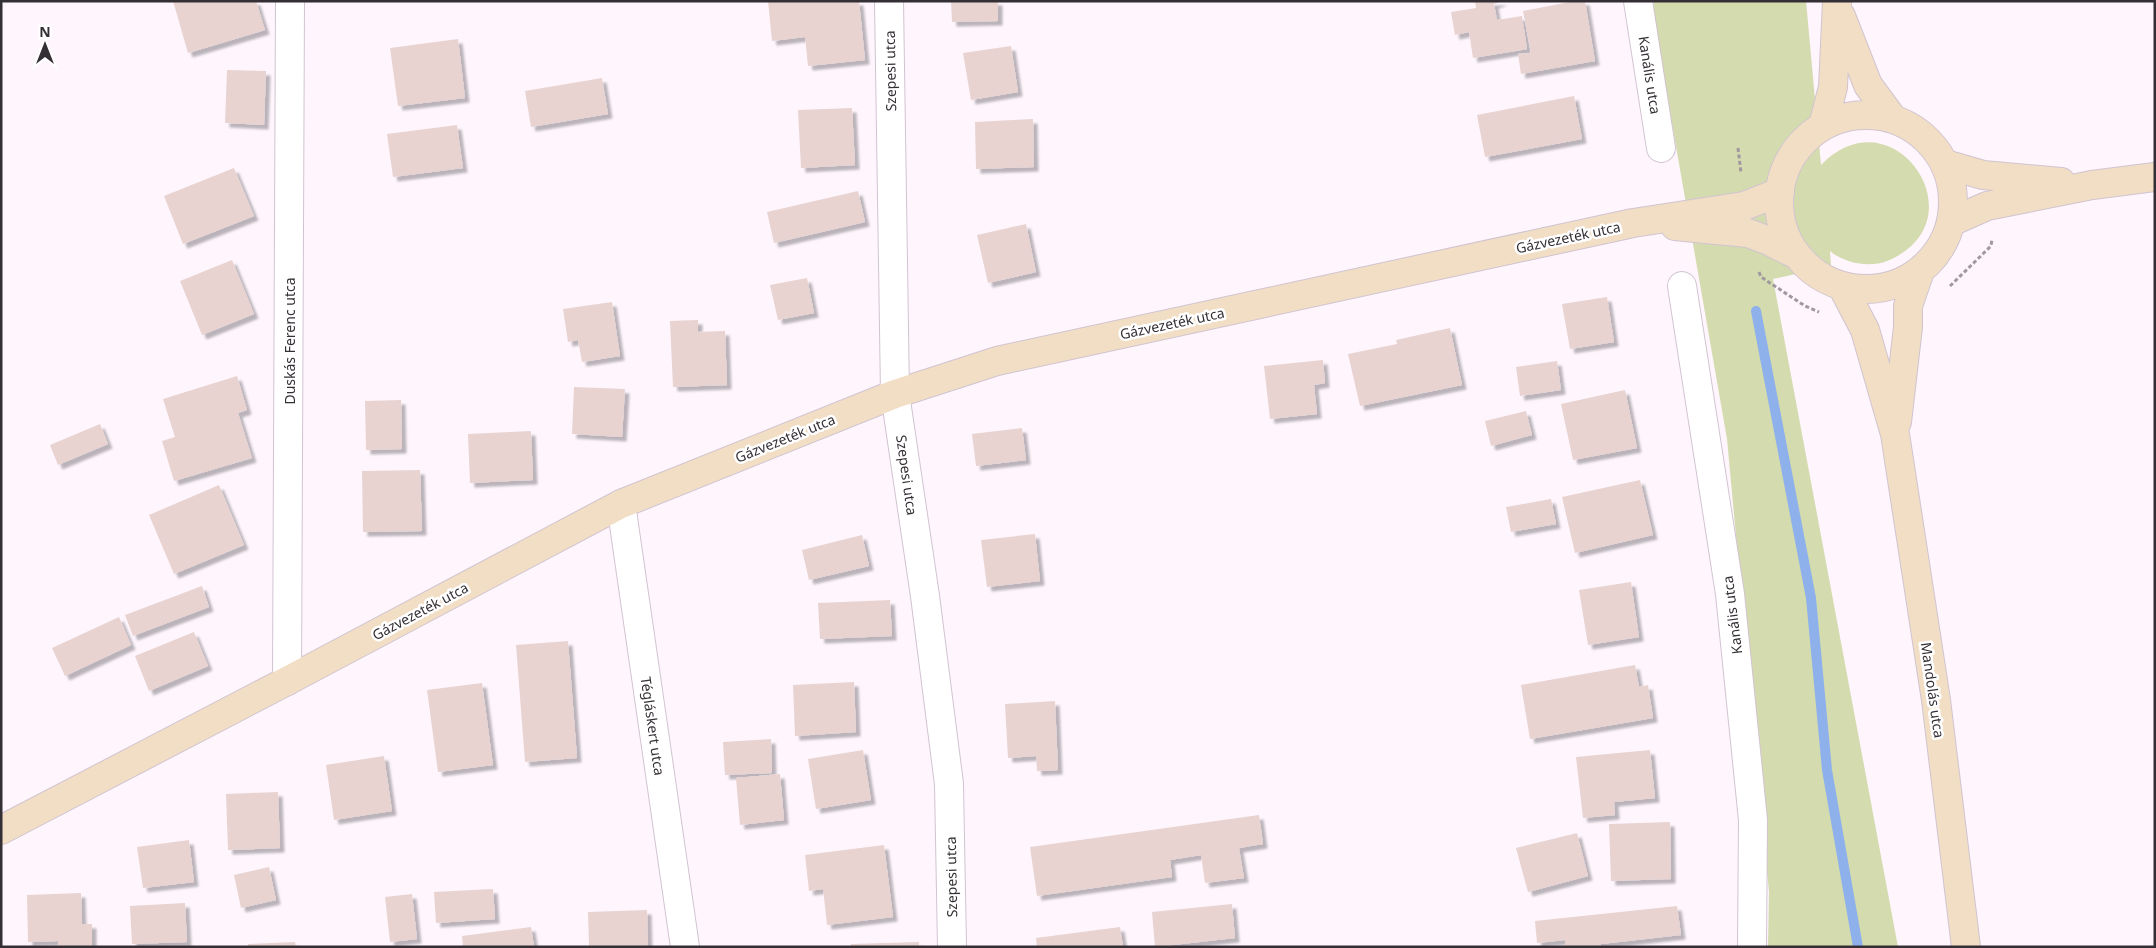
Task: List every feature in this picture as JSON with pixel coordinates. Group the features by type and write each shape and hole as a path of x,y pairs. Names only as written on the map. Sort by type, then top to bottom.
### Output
{"street":[{"name":"Duskás Ferenc utca","path":"288,681 290,1"},
{"name":"Szepesi utca","path":"889,1 895,394 925,596 949,784 952,947"},
{"name":"Kanális utca","path":"1638,1 1661,148"},
{"path":"1837,5 1868,85 1893,119"},
{"path":"1824,126 1833,86 1837,5"},
{"path":"1869,115 1893,119 1909,126 1936,148 1945,164 1953,192 1951,222 1940,249 1920,271 1903,281 1883,288 1863,289 1842,286 1825,279 1797,255 1782,225 1779,209 1780,192 1787,165 1802,143 1824,126 1845,117 1869,115"},
{"path":"1945,164 1983,175 2092,185"},
{"path":"1951,222 1987,206 2092,185 2155,177"},
{"name":"Gázvezeték utca","path":"1,830 288,681 621,504 895,394 997,361 1634,223 1744,206 1780,192"},
{"name":"Gázvezeték utca","path":"1634,223 1748,233 1797,255"},
{"name":"Mandolás utca","path":"1895,434 1908,327 1908,306 1920,271"},
{"name":"Kanális utca","path":"1682,286 1730,594 1753,820 1752,947"},
{"name":"Mandolás utca","path":"1842,286 1865,330 1895,434 1936,700 1966,947"},
{"name":"Tégláskert utca","path":"621,504 685,947"}],"green space":[{"path":"1654,1 1806,1 1821,165 1849,146 1876,143 1899,152 1917,170 1928,194 1927,219 1915,243 1887,261 1872,264 1857,263 1842,259 1830,251 1831,266 1773,279 1898,947 1768,947 1769,892 1727,439 1654,20"}],"building":[{"path":"173,1 256,1 265,30 188,53"},
{"path":"768,1 859,1 865,60 808,66 805,37 772,41"},
{"path":"951,1 998,1 998,21 952,22"},
{"path":"1475,1 1503,1 1494,4 1497,20 1522,16 1527,49 1473,58 1469,32 1455,35 1451,12 1476,8"},
{"path":"1575,1 1585,1 1595,61 1521,74 1518,54 1531,53 1523,11"},
{"path":"458,39 465,98 398,106 390,48"},
{"path":"1011,46 1018,92 971,100 963,53"},
{"path":"227,70 266,71 264,125 225,123"},
{"path":"602,78 608,114 531,127 525,91"},
{"path":"1574,96 1582,139 1485,157 1477,115"},
{"path":"852,108 855,165 801,168 798,110"},
{"path":"1033,119 1034,167 976,169 975,122"},
{"path":"457,125 463,168 393,177 387,134"},
{"path":"234,168 254,216 183,244 164,196"},
{"path":"858,191 865,222 774,243 767,212"},
{"path":"1026,224 1036,272 988,283 977,235"},
{"path":"232,260 254,314 202,335 180,281"},
{"path":"807,278 814,313 778,320 770,285"},
{"path":"1607,297 1614,342 1570,349 1562,304"},
{"path":"612,302 620,356 582,362 578,340 568,342 563,309"},
{"path":"698,320 698,332 725,331 727,385 673,387 670,321"},
{"path":"1450,328 1462,385 1360,406 1348,354 1397,344 1396,340"},
{"path":"1323,360 1325,383 1314,385 1317,414 1270,419 1264,366"},
{"path":"1557,361 1561,390 1520,396 1516,367"},
{"path":"237,376 247,410 238,413 252,458 174,481 162,441 175,437 163,399"},
{"path":"574,387 625,389 622,437 572,434"},
{"path":"1625,390 1637,448 1573,460 1561,404"},
{"path":"401,400 402,449 366,450 365,401"},
{"path":"1526,411 1532,435 1491,446 1485,421"},
{"path":"100,424 108,444 58,465 50,445"},
{"path":"1022,428 1026,460 976,466 972,434"},
{"path":"531,431 533,480 470,483 468,434"},
{"path":"420,470 422,531 363,532 362,471"},
{"path":"1640,480 1653,535 1575,553 1562,497"},
{"path":"219,485 244,545 174,574 149,515"},
{"path":"1551,499 1556,524 1511,532 1506,507"},
{"path":"1035,534 1040,581 987,587 981,540"},
{"path":"862,535 869,566 809,580 802,550"},
{"path":"1631,582 1639,637 1588,645 1579,590"},
{"path":"202,586 209,607 133,636 125,615"},
{"path":"890,600 892,636 820,639 818,603"},
{"path":"119,617 131,645 65,676 52,648"},
{"path":"194,632 208,666 149,691 135,656"},
{"path":"568,641 577,758 525,762 516,645"},
{"path":"1635,665 1639,687 1648,685 1653,718 1530,739 1521,685"},
{"path":"854,682 856,732 795,736 793,685"},
{"path":"482,683 493,765 438,772 427,690"},
{"path":"1055,701 1058,770 1037,771 1036,756 1008,758 1005,704"},
{"path":"771,739 772,773 725,775 723,742"},
{"path":"863,750 871,800 816,809 808,759"},
{"path":"1650,750 1655,798 1614,802 1615,815 1583,818 1576,757"},
{"path":"384,756 392,811 334,820 326,765"},
{"path":"780,774 784,820 740,825 736,778"},
{"path":"278,792 280,848 228,850 226,794"},
{"path":"1259,815 1263,844 1239,848 1244,878 1205,883 1201,855 1170,860 1172,877 1037,896 1030,847"},
{"path":"1670,822 1671,879 1611,881 1609,824"},
{"path":"1577,833 1588,876 1528,892 1516,848"},
{"path":"189,840 194,882 143,888 137,847"},
{"path":"884,845 893,917 827,925 823,889 809,891 805,855"},
{"path":"269,867 276,900 241,908 234,875"},
{"path":"493,889 495,919 436,923 434,892"},
{"path":"81,893 82,924 92,924 92,947 58,947 58,941 28,942 27,895"},
{"path":"412,894 417,939 390,942 385,897"},
{"path":"185,903 187,942 132,944 130,906"},
{"path":"1232,904 1235,938 1155,947 1152,912"},
{"path":"1677,906 1681,935 1601,944 1601,947 1565,947 1565,940 1537,943 1535,921"},
{"path":"647,910 648,947 589,947 588,912"},
{"path":"531,927 534,947 463,947 462,936"},
{"path":"1120,927 1123,947 1037,947 1036,938"},
{"path":"295,942 296,947 248,947 248,944"},
{"path":"919,942 919,947 851,947 851,944"}],"waterway":[{"path":"1756,311 1811,598 1827,770 1858,947"}]}
